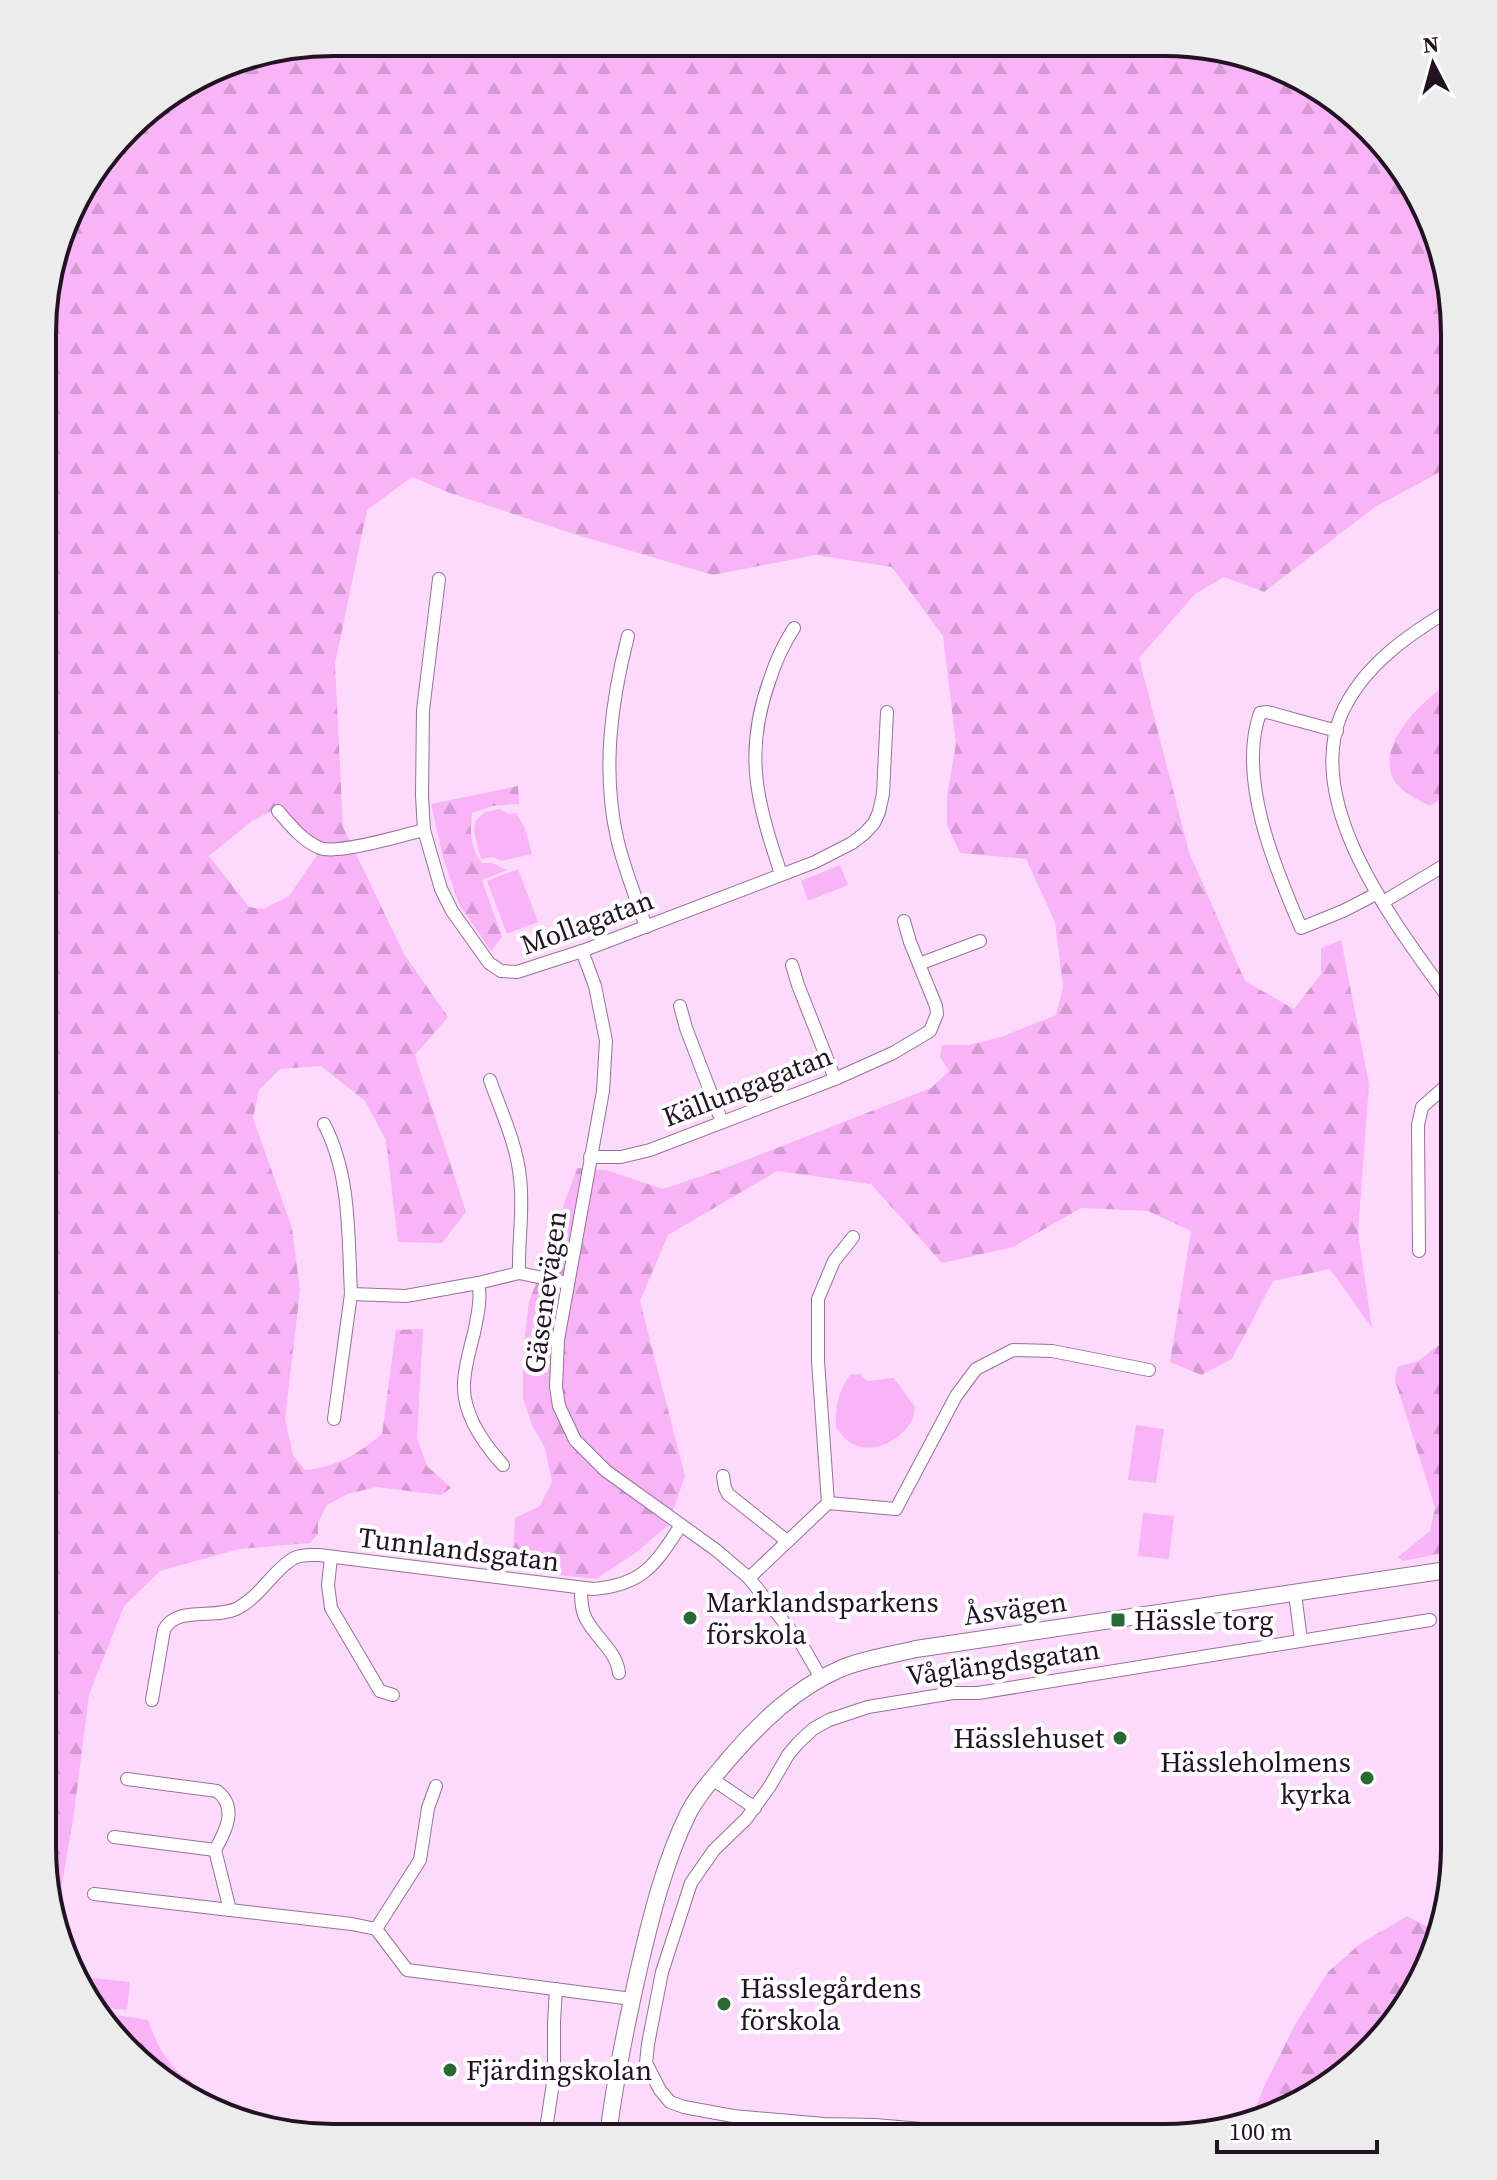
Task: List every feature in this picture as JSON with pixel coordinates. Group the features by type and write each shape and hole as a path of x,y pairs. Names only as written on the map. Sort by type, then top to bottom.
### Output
{"street":[{"name":"Mollagatan","path":"439,579 423,710 424,830 441,889 489,963 501,971 517,972 582,951 815,862 852,843 874,823 879,812 883,794 887,712"},
{"path":"1441,615 1375,665 1355,690 1341,715 1333,757 1339,808 1350,843 1379,898 1441,986"},
{"path":"781,874 764,822 754,747 761,702 781,647 794,628"},
{"path":"628,636 618,676 612,723 609,790 621,854 646,927"},
{"path":"1337,731 1267,712 1260,713 1253,752 1262,823 1278,875 1301,928 1379,898 1441,866"},
{"path":"278,811 297,833 322,849 342,849 424,830"},
{"path":"904,921 919,964 980,941"},
{"name":"Gäsenevägen","path":"582,951 595,986 606,1041 603,1091 558,1340 555,1375 559,1406 575,1440 606,1471 716,1550 749,1578 802,1645 821,1678"},
{"name":"Källungagatan","path":"590,1157 634,1155 835,1079 916,1041 930,1031 937,1014 919,964"},
{"path":"792,965 835,1079"},
{"path":"680,1006 722,1122"},
{"path":"490,1080 520,1174 519,1273"},
{"path":"1419,1251 1418,1125 1422,1107 1441,1090"},
{"path":"324,1124 341,1165 351,1294 334,1419"},
{"path":"828,1503 818,1299 834,1261 853,1237"},
{"path":"351,1294 406,1296 519,1273 567,1283"},
{"path":"478,1283 480,1291 476,1320 464,1384 469,1415 487,1448 503,1465"},
{"path":"749,1578 828,1503 896,1509 956,1396 976,1369 1013,1350 1052,1351 1149,1370"},
{"path":"723,1476 728,1494 787,1541"},
{"name":"Tunnlandsgatan","path":"152,1700 167,1623 180,1616 227,1613 255,1597 295,1558 307,1555 331,1557 593,1589 619,1586 642,1574 651,1567 681,1525"},
{"name":"Tunnlandsgatan","path":"331,1557 328,1585 331,1608 380,1691 393,1695"},
{"name":"Åsvägen","path":"610,2124 632,1999 653,1911 688,1814 712,1779 767,1717 789,1699 821,1678 857,1663 916,1649 1440,1571"},
{"name":"Tunnlandsgatan","path":"581,1588 585,1618 618,1664 619,1673"},
{"path":"1295,1594 1301,1640"},
{"name":"Våglängdsgatan","path":"824,2124 733,2116 684,2107 670,2102 646,2063 662,1972 691,1883 714,1850 737,1830 755,1808 788,1755 813,1729 859,1710 940,1695 978,1693 1430,1620"},
{"path":"127,1779 217,1791 225,1797 228,1828 215,1850 230,1910"},
{"path":"712,1779 755,1808"},
{"path":"376,1929 420,1860 428,1808 436,1786"},
{"path":"114,1837 215,1850"},
{"path":"94,1894 352,1924 376,1929 407,1970 632,1999"},
{"path":"547,2124 554,2076 556,1989"}],"green space":[{"path":"1164,56 1200,58 1236,65 1270,77 1333,113 1384,164 1412,210 1432,261 1439,297 1441,333 1441,472 1375,507 1264,592 1224,577 1195,594 1139,658 1189,852 1245,981 1294,1009 1321,974 1321,948 1341,940 1369,1084 1358,1232 1372,1328 1330,1269 1273,1281 1232,1359 1201,1375 1170,1362 1191,1231 1148,1211 1081,1208 1013,1247 942,1263 871,1184 777,1171 668,1235 640,1301 685,1476 668,1525 637,1552 596,1579 539,1573 513,1562 515,1518 540,1506 552,1482 545,1448 532,1425 523,1398 523,1352 529,1302 577,1168 606,1170 663,1189 723,1169 931,1088 949,1071 940,1057 942,1045 969,1045 1001,1037 1056,1015 1063,987 1055,922 1026,859 960,853 947,825 947,796 956,744 943,636 892,567 815,555 713,575 574,534 450,493 412,477 367,510 335,664 343,827 404,954 448,1017 415,1055 466,1212 442,1243 398,1242 386,1140 365,1101 321,1066 280,1069 259,1090 253,1118 292,1228 300,1290 285,1419 293,1455 305,1470 328,1466 355,1454 382,1434 396,1330 423,1329 417,1438 427,1466 451,1488 441,1495 376,1487 348,1494 327,1505 318,1523 318,1534 310,1543 239,1549 160,1571 124,1606 89,1695 60,1895 56,1847 56,333 58,297 65,261 93,194 113,164 150,125 194,93 261,65 315,57","holes":["281,806 298,828 322,848 289,896 263,909 249,907 209,856 252,821"]},
{"path":"1441,688 1441,799 1430,806 1399,786 1392,776 1390,761 1399,733"},
{"path":"518,786 519,804 492,806 472,813 472,840 478,858 482,863 492,863 507,870 482,880 502,937 491,951 459,904 443,857 431,804"},
{"path":"500,809 510,814 516,813 525,828 532,854 502,861 493,857 481,859 474,832 475,821 485,812"},
{"path":"840,865 848,885 808,901 801,881"},
{"path":"518,869 538,922 507,934 487,881"},
{"path":"1440,1345 1440,1554 1403,1561 1398,1557 1430,1531 1435,1507 1395,1380 1397,1367 1418,1361"},
{"path":"860,1374 867,1381 894,1378 915,1407 912,1420 902,1433 888,1443 871,1448 855,1445 836,1427 840,1393 850,1375"},
{"path":"1136,1425 1164,1429 1156,1483 1128,1480"},
{"path":"1143,1513 1174,1516 1169,1559 1138,1556"},
{"path":"1407,1916 1428,1928 1412,1970 1372,2030 1347,2055 1318,2077 1256,2108 1296,2023 1328,1972 1360,1944"},
{"path":"89,1978 130,1982 127,2010 108,2008"},
{"path":"112,2014 148,2020 164,2055 175,2069 191,2081 191,2085 164,2067"}],"place":[{"name":"Marklandsparkens förskola","path":"690,1618"},
{"name":"Hässle torg","path":"1118,1620"},
{"name":"Hässlehuset","path":"1120,1738"},
{"name":"Hässleholmens kyrka","path":"1367,1778"},
{"name":"Hässlegårdens förskola","path":"724,2004"},
{"name":"Fjärdingskolan","path":"450,2070"}]}
